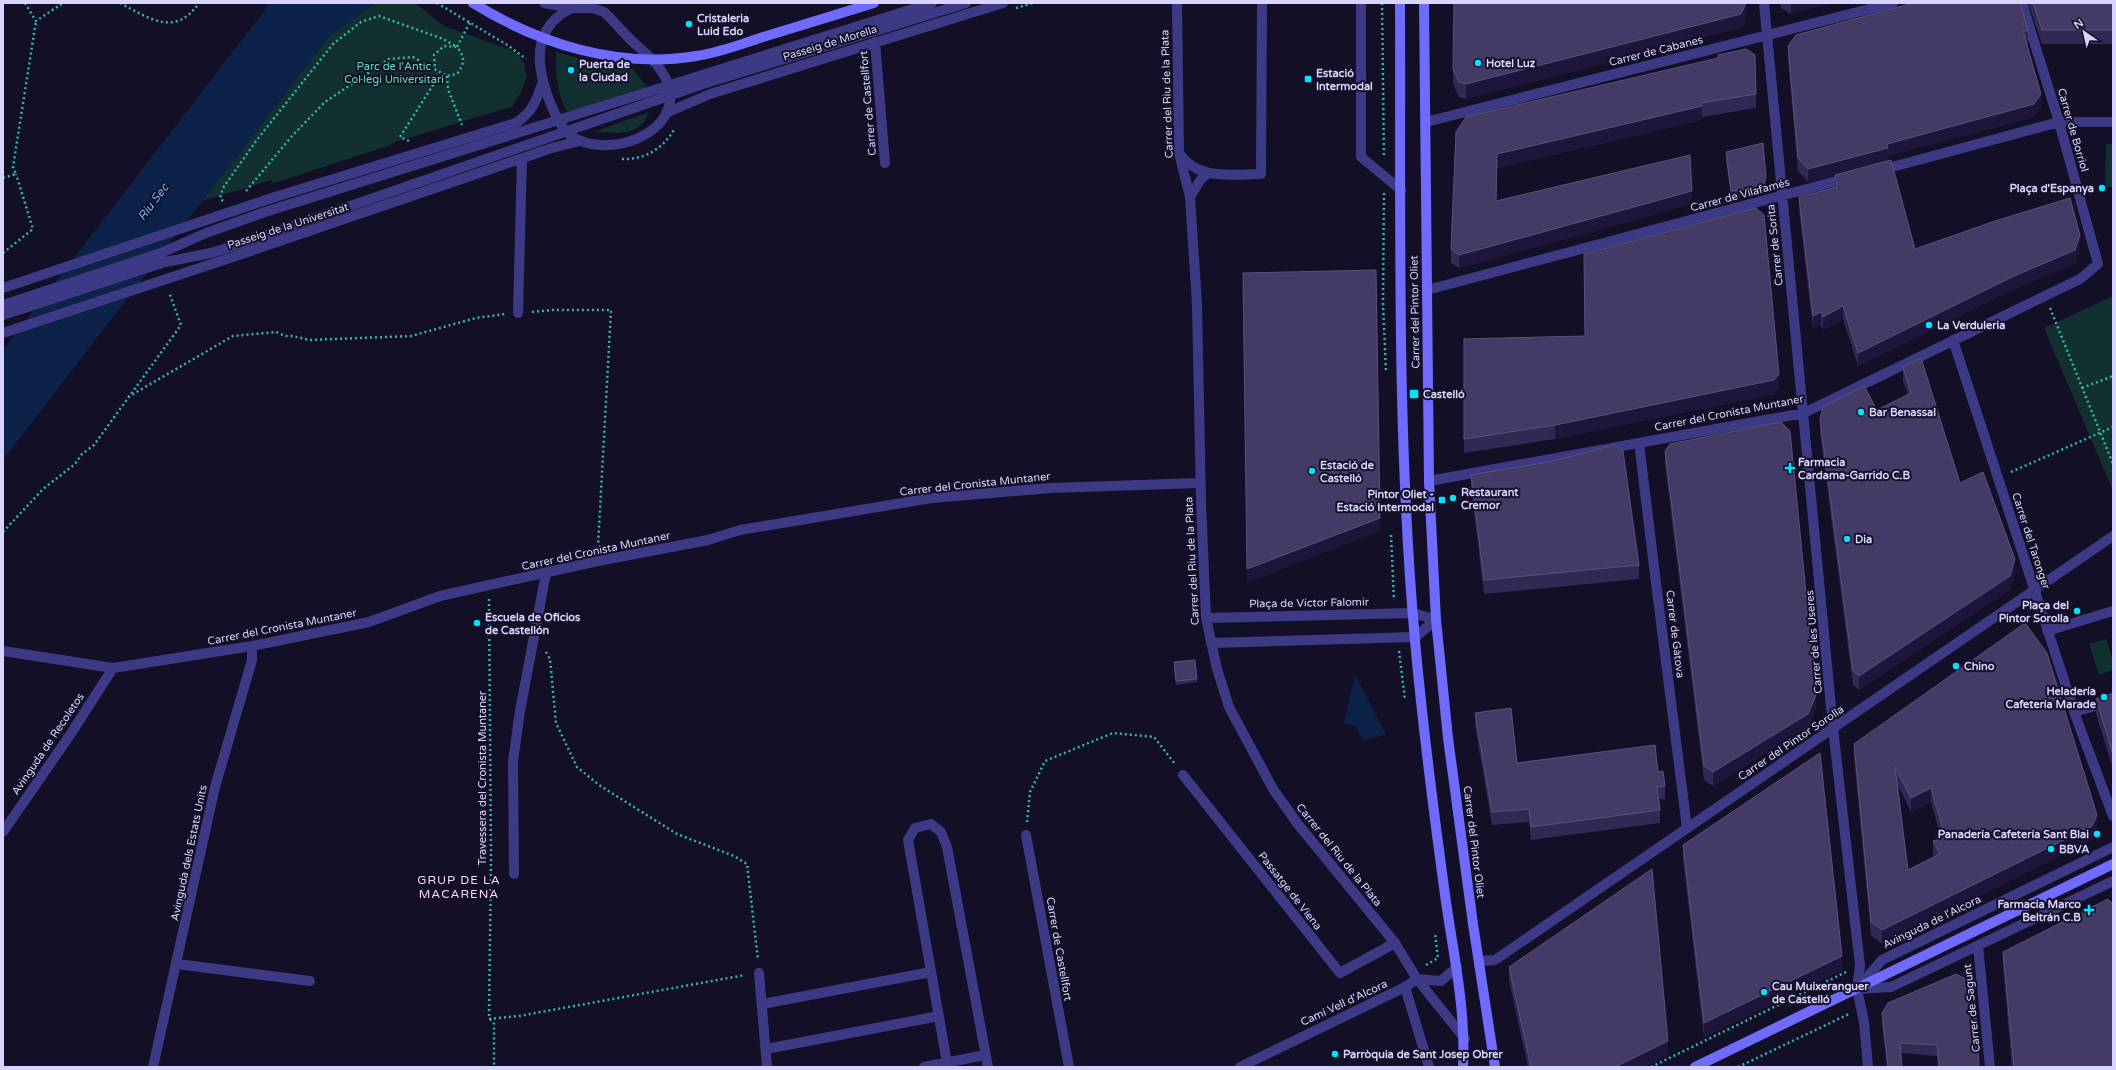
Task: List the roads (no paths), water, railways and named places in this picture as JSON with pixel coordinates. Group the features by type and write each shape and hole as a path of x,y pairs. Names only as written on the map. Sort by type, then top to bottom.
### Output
{"main road":[{"path":"473,3 499,19 542,38 606,55 653,60 676,59 717,51 874,3"},
{"name":"Carrer del Pintor Oliet","path":"1400,3 1404,481 1424,740 1457,967 1465,1039 1463,1067"},
{"name":"Carrer del Pintor Oliet","path":"1424,3 1429,481 1436,620 1448,738 1473,924 1480,961 1495,1067"},
{"name":"Avinguda de l'Alcora","path":"1695,1067 2113,864"}],"street":[{"path":"544,3 572,8 593,8 604,12 653,60 660,69 669,90 666,113 660,124 652,131 634,140 611,144 579,141 566,131 559,120 543,81 539,54 542,38 555,18 572,8"},
{"path":"3,315 165,262 211,253 243,243 566,131 669,90 932,3"},
{"path":"3,305 161,253 206,233 265,212 559,120 669,90 966,3"},
{"name":"Passeig de Morella","path":"666,113 710,94 1003,3"},
{"name":"Carrer del Riu de la Plata","path":"1177,3 1179,153 1190,197 1197,304 1200,483 1206,618 1217,669 1229,707 1273,789 1297,823 1395,943 1417,979 1465,1039"},
{"path":"1179,153 1188,164 1207,174 1261,174 1262,3"},
{"path":"1361,3 1361,157 1401,190"},
{"name":"Carrer de Sorita","path":"1764,3 1804,413"},
{"name":"Carrer de Cabanes","path":"1426,122 1893,3"},
{"name":"Carrer de Borriol","path":"2022,3 2059,122 2098,264"},
{"name":"Carrer de Castellfort","path":"875,42 885,163"},
{"path":"3,288 275,197 516,123 526,117 532,110 543,81"},
{"path":"1874,171 2059,122 2113,122"},
{"name":"Passeig de la Universitat","path":"3,334 522,158 579,141"},
{"path":"518,313 522,158"},
{"path":"1190,197 1201,179 1207,174"},
{"name":"Carrer de Vilafamés","path":"1427,290 1859,176"},
{"name":"Carrer del Cronista Muntaner","path":"1429,481 1804,413 2080,279 2098,264"},
{"name":"Carrer del Taronger","path":"1953,340 2074,712 2113,816"},
{"name":"Carrer de les Useres","path":"1804,413 1833,728 1860,966 1857,989 1868,1067"},
{"name":"Carrer de Gàtova","path":"1639,443 1687,828"},
{"name":"Carrer del Cronista Muntaner","path":"3,652 113,668 252,646 369,622 440,596 598,561 708,540 740,530 932,498 1050,488 1200,483"},
{"name":"Carrer del Pintor Sorolla","path":"1480,961 1495,960 2113,536"},
{"path":"514,874 513,761 520,711 546,573"},
{"path":"2047,631 2113,611"},
{"path":"1413,613 1436,620"},
{"name":"Plaça de Víctor Falomir","path":"1206,618 1413,613"},
{"path":"1211,643 1415,637 1436,620"},
{"name":"Avinguda dels Estats Units","path":"153,1067 215,787 252,660 252,646"},
{"name":"Avinguda de Recoletos","path":"3,832 70,735 113,668"},
{"path":"2074,712 2113,701"},
{"name":"Passatge de Viena","path":"1183,775 1340,973 1395,943"},
{"path":"947,1063 908,840 915,828 931,824 941,832 947,847 988,1067"},
{"name":"Carrer de Castellfort","path":"1026,835 1069,1067"},
{"name":"Avinguda de l'Alcora","path":"1857,989 1882,960 2113,847"},
{"name":"Avinguda de l'Alcora","path":"1857,989 1891,987 2113,881"},
{"name":"Carrer de Sagunt","path":"1978,946 1990,1067"},
{"path":"177,964 310,981"},
{"path":"1417,979 1441,981 1457,967"},
{"path":"762,1004 931,972"},
{"path":"759,973 767,1067"},
{"name":"Camí Vell d'Alcora","path":"1240,1067 1405,987 1417,979"},
{"path":"1405,987 1429,1067"},
{"path":"766,1049 939,1016"},
{"path":"924,1067 985,1055"}],"water":[{"name":"Riu Sec","path":"268,3 375,3 329,36 3,460 3,350 264,11"},
{"path":"1355,674 1386,735 1363,740 1356,726 1344,723"}],"place":[{"name":"Cristaleria Luid Edo","path":"689,24"},
{"name":"Hotel Luz","path":"1478,63"},
{"name":"Puerta de la Ciudad","path":"571,70"},
{"name":"Estació Intermodal","path":"1308,79"},
{"name":"Plaça d'Espanya","path":"2102,188"},
{"name":"La Verduleria","path":"1929,325"},
{"name":"Castelló","path":"1414,394"},
{"name":"Bar Benassal","path":"1861,412"},
{"name":"Farmacia Cardama-Garrido C.B","path":"1790,468"},
{"name":"Estació de Castelló","path":"1312,471"},
{"name":"Restaurant Cremor","path":"1453,498"},
{"name":"Pintor Oliet - Estació Intermodal","path":"1442,500"},
{"name":"Dia","path":"1847,539"},
{"name":"Plaça del Pintor Sorolla","path":"2077,611"},
{"name":"Escuela de Oficios de Castellón","path":"477,623"},
{"name":"Chino","path":"1956,666"},
{"name":"Heladería Cafetería Marade","path":"2104,697"},
{"name":"Panadería Cafetería Sant Blai","path":"2097,834"},
{"name":"BBVA","path":"2051,849"},
{"name":"Farmacia Marco Beltrán C.B","path":"2089,910"},
{"name":"Cau Muixeranguer de Castelló","path":"1764,992"},
{"name":"Parròquia de Sant Josep Obrer","path":"1335,1054"}],"district":[{"name":"GRUP DE LA MACARENA","path":"459,887"}],"park label":[{"name":"Parc de l'Antic Col·legi Universitari","path":"394,72"}]}
